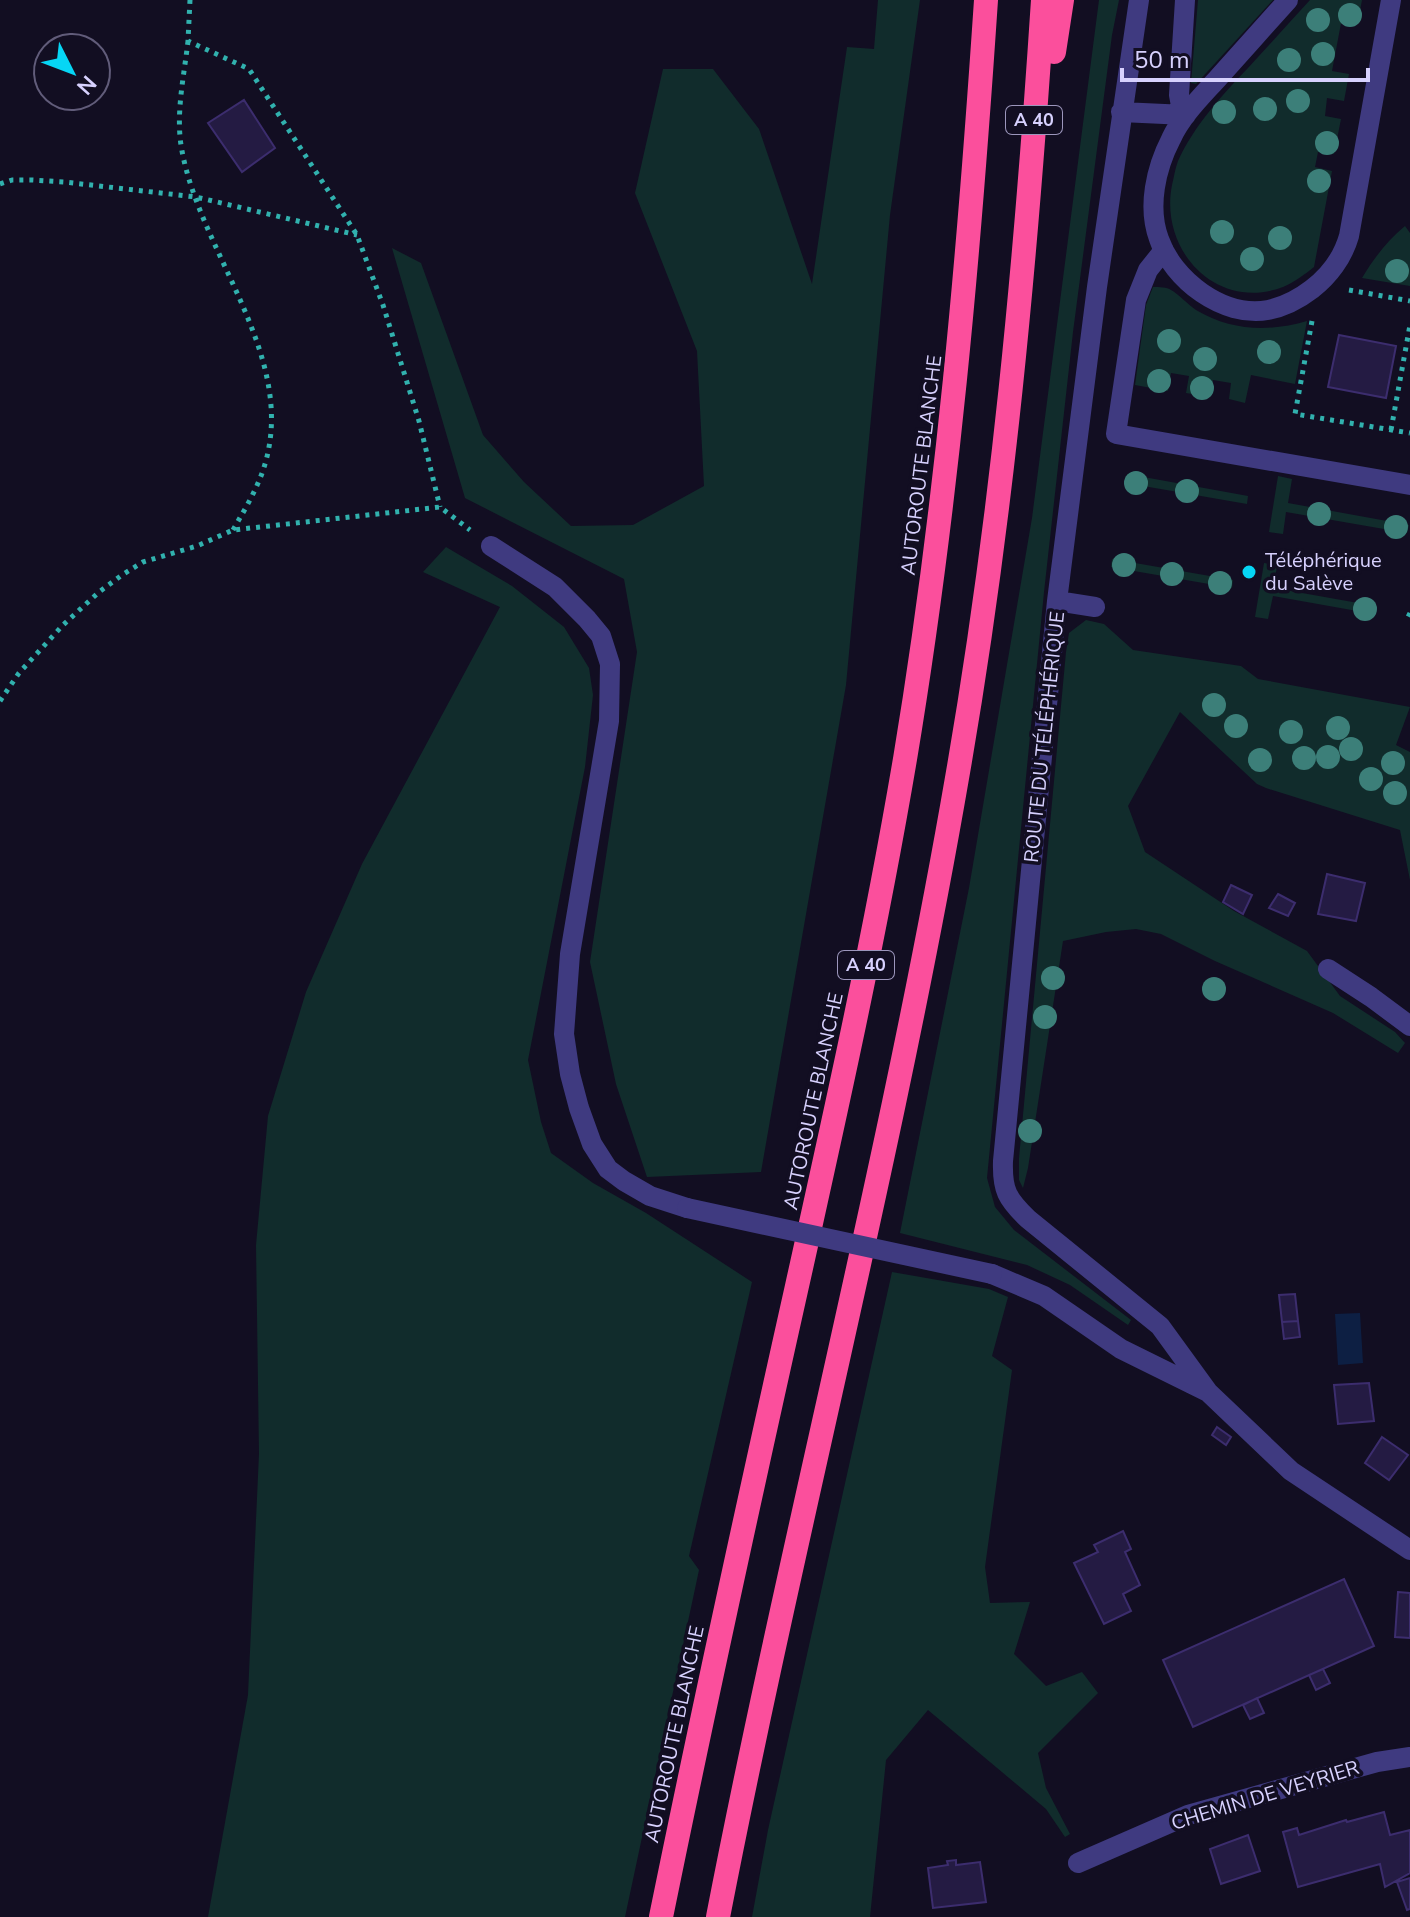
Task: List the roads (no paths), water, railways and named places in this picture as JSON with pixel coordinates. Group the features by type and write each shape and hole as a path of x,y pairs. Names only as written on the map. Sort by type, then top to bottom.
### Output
{"highway":[{"name":"AUTOROUTE BLANCHE","path":"661,1917 706,1697 846,1066 905,758 927,615 962,323 986,0"},
{"name":"A 40","path":"718,1917 764,1691 898,1082 952,805 986,598 1008,415 1043,0"},
{"path":"1025,240 1062,0"}],"street":[{"name":"ROUTE DU TÉLÉPHÉRIQUE","path":"1139,0 1097,287 1057,601 1002,1180 1007,1194 1028,1219 1160,1326 1208,1392"},
{"path":"1185,0 1179,95 1186,115"},
{"path":"1288,0 1186,115 1170,140 1156,183 1153,207 1156,229 1176,269 1213,299 1238,309 1266,311 1280,307 1318,285 1337,263 1349,236 1391,0"},
{"path":"1121,112 1186,115"},
{"path":"1164,250 1148,270 1136,300 1116,434 1410,485"},
{"path":"491,546 555,587 601,636 610,664 609,721 570,954 564,1034 579,1108 592,1144 608,1169 650,1196 687,1208 992,1274 1044,1296 1121,1349 1208,1392 1291,1471 1410,1550"},
{"path":"1057,601 1095,607"},
{"path":"1328,969 1410,1026"},
{"name":"CHEMIN DE VEYRIER","path":"1078,1863 1188,1815 1363,1765 1410,1757"}],"water":[{"path":"1360,1313 1363,1363 1338,1365 1335,1314"}],"place":[{"name":"Téléphérique du Salève","path":"1249,572"}]}
